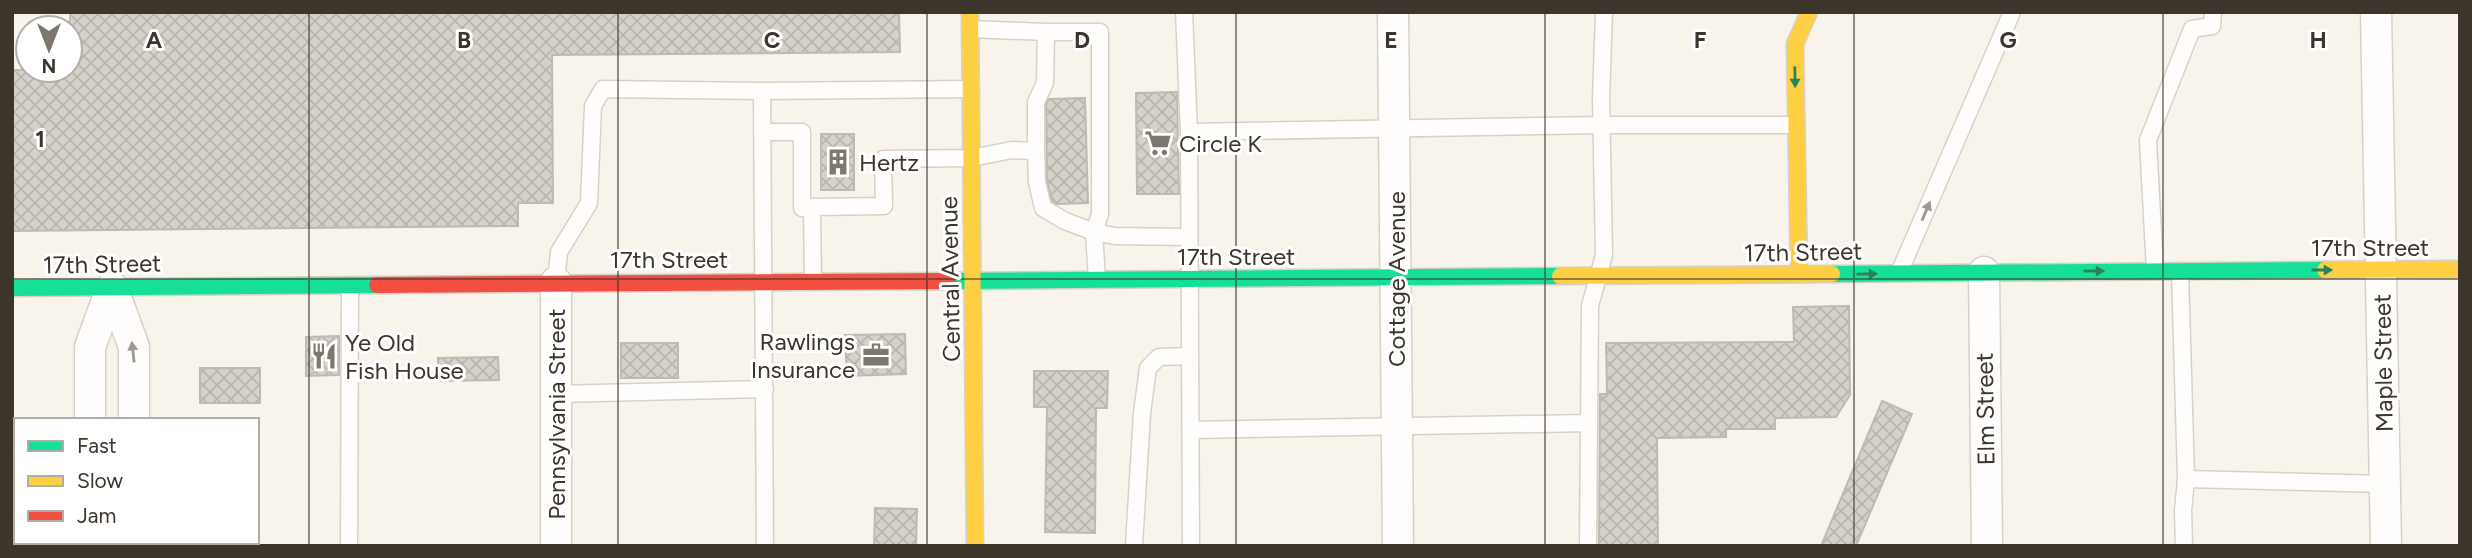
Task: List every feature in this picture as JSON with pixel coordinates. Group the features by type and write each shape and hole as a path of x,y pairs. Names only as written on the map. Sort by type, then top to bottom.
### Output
{"street":[{"name":"Cottage Avenue","path":"1393,12 1398,546"},
{"path":"1799,274 1795,44 1809,12"},
{"name":"Maple Street","path":"2376,12 2386,546"},
{"name":"Central Avenue","path":"970,21 975,546"},
{"name":"17th Street","path":"12,288 2460,269"},
{"name":"Elm Street","path":"1984,272 1987,546"},
{"name":"Pennsylvania Street","path":"556,282 556,546"},
{"path":"90,418 90,347 112,287"},
{"path":"112,287 134,347 134,418"}],"lane":[{"path":"1184,12 1189,132 1191,546"},
{"path":"1588,546 1590,306 1604,255 1601,125 1604,12"},
{"path":"1899,273 2012,12"},
{"path":"2155,271 2148,140 2192,29 2212,26 2213,12"},
{"path":"970,21 1046,32 1100,32 1100,214 1094,232 1097,280"},
{"path":"1046,32 1045,83 1036,102 1037,182 1043,208 1065,221 1094,232 1115,236 1189,237"},
{"path":"556,282 559,252 589,202 593,106 603,89 971,89"},
{"path":"762,91 765,546"},
{"path":"1189,132 1601,125 1796,125"},
{"path":"762,132 802,132 802,208 884,206 883,159 971,158 1012,150 1036,151"},
{"path":"812,207 813,281"},
{"path":"2180,271 2186,479 2184,546"},
{"path":"349,546 350,284"},
{"path":"1133,546 1142,413 1148,368 1159,357 1189,356"},
{"path":"556,394 765,389"},
{"path":"1191,430 1589,423"},
{"path":"2186,479 2385,484"}],"building":[{"path":"899,12 900,52 552,55 553,203 518,203 518,226 12,231 12,70 14,84 84,84 84,14 70,14"},
{"name":"Circle K","path":"1177,92 1179,194 1137,194 1136,93"},
{"path":"1085,98 1088,203 1057,204 1052,201 1047,181 1046,104 1049,99"},
{"name":"Hertz","path":"821,134 854,134 854,190 821,190"},
{"path":"1849,306 1850,395 1836,417 1775,418 1775,429 1726,429 1726,437 1657,438 1658,546 1599,546 1600,394 1607,394 1606,343 1794,342 1793,307"},
{"name":"Rawlings Insurance","path":"905,334 906,374 847,376 845,335"},
{"name":"Ye Old Fish House","path":"339,336 339,375 306,376 306,337"},
{"path":"621,343 678,343 678,378 621,378"},
{"path":"498,357 499,380 439,381 438,358"},
{"path":"200,368 260,368 260,403 200,403"},
{"path":"1034,371 1108,371 1107,408 1096,408 1095,533 1045,532 1047,407 1034,407"},
{"path":"1882,401 1912,414 1856,546 1821,546"},
{"path":"875,508 917,509 916,546 874,546"}],"traffic: fast":[{"path":"1832,274 2325,270"},
{"path":"948,281 1560,276"},
{"path":"12,288 377,285"}],"traffic: slow":[{"path":"970,12 975,546"},
{"path":"1799,274 1795,44 1809,12"},
{"path":"2325,270 2460,269"},
{"path":"1560,276 1832,274"}],"traffic: jam":[{"path":"377,285 948,281"}],"place":[{"name":"Circle K","path":"1158,143"},
{"name":"Hertz","path":"838,162"},
{"name":"Rawlings Insurance","path":"876,355"},
{"name":"Ye Old Fish House","path":"324,356"}]}
